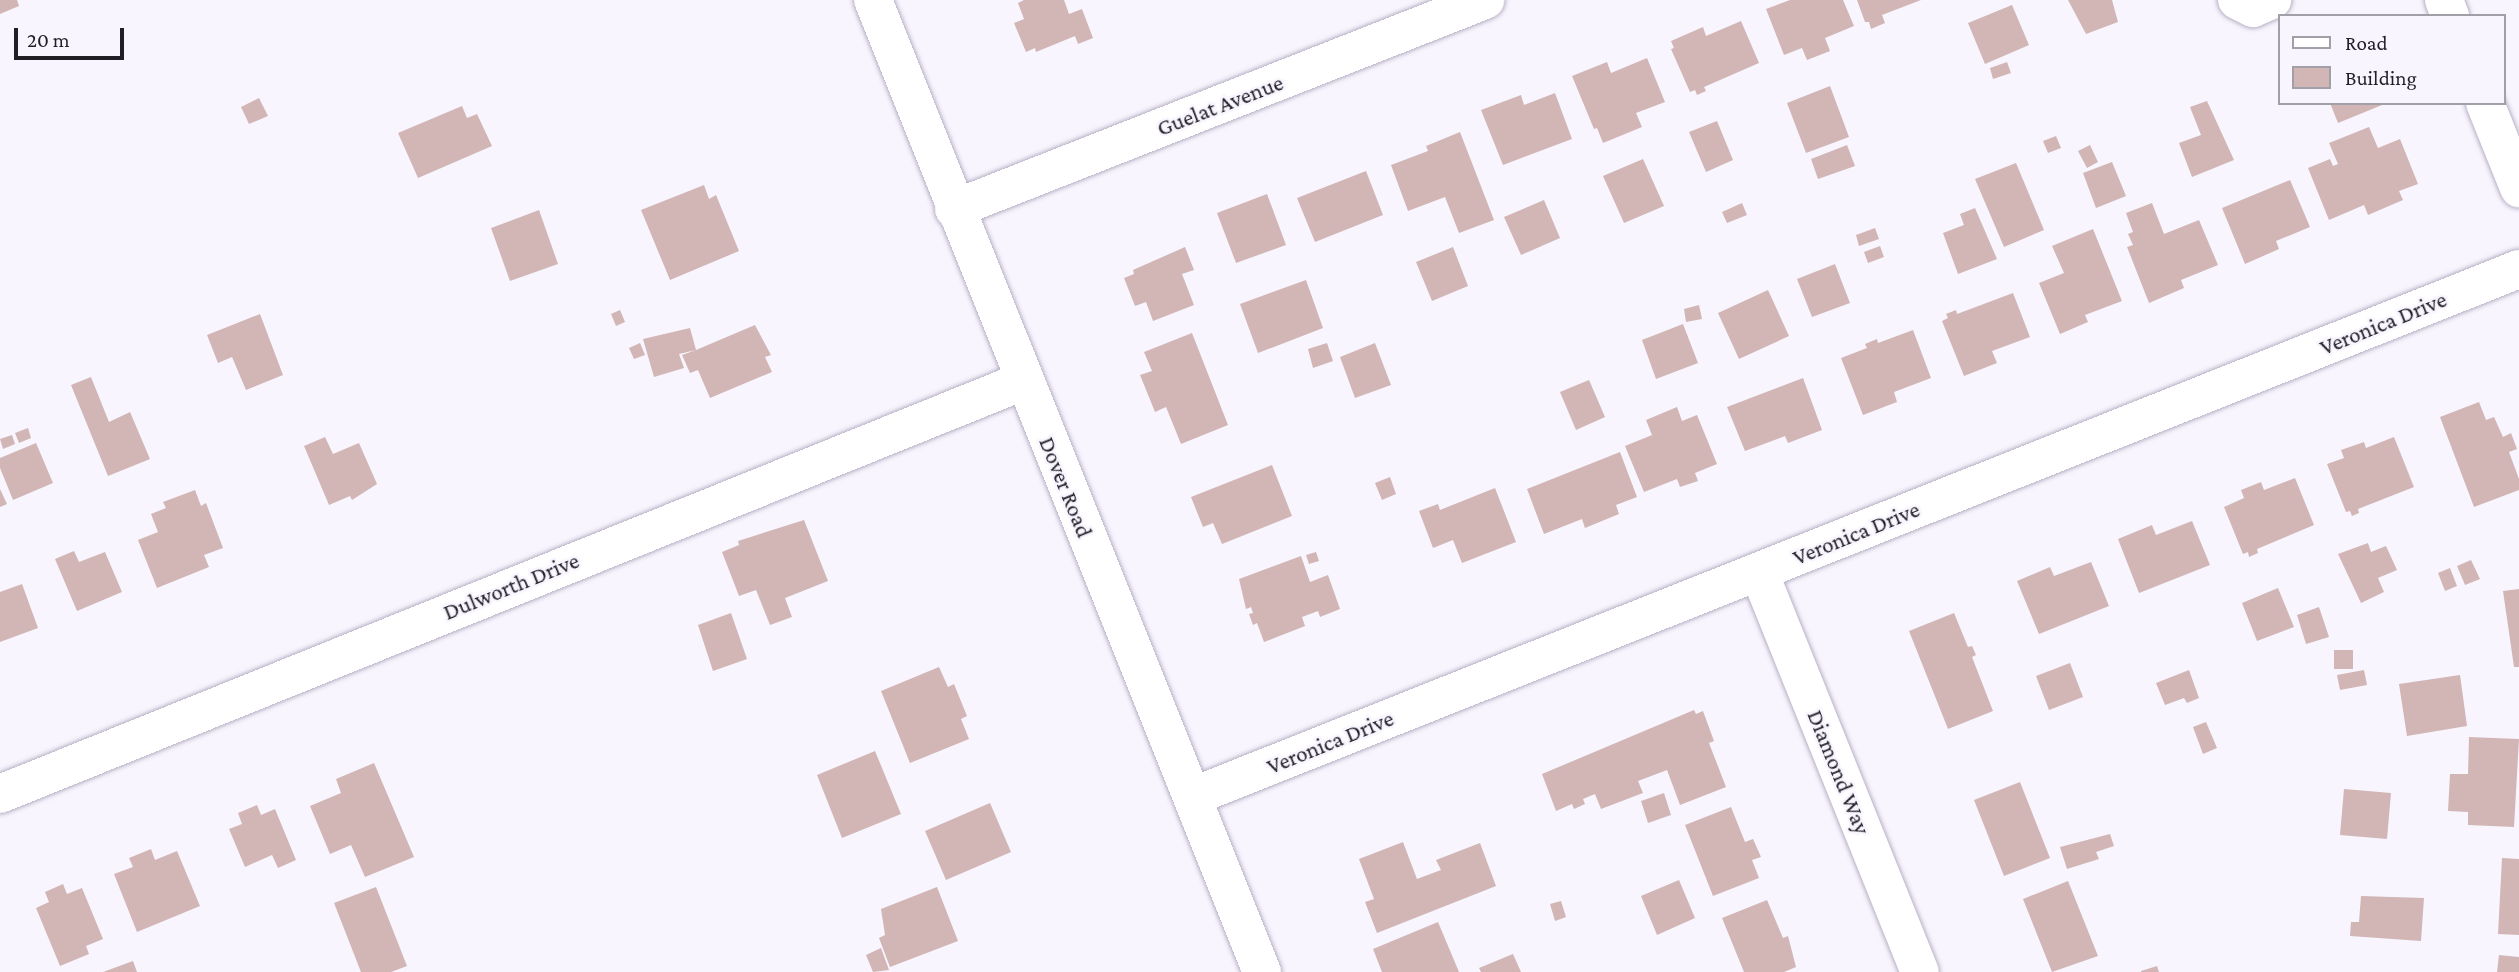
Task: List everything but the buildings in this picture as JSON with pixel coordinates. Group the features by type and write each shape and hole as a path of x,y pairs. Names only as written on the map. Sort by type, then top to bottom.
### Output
{"street":[{"name":"Dover Road","path":"873,0 954,209 1194,796 1262,972"},
{"name":"Guelat Avenue","path":"954,209 1485,0"},
{"path":"2237,0 2253,8 2272,0"},
{"path":"2486,105 2519,188"},
{"name":"Veronica Drive","path":"1194,796 2519,269"},
{"name":"Dulworth Drive","path":"0,794 1023,381"},
{"name":"Diamond Way","path":"1759,572 1920,972"}]}
